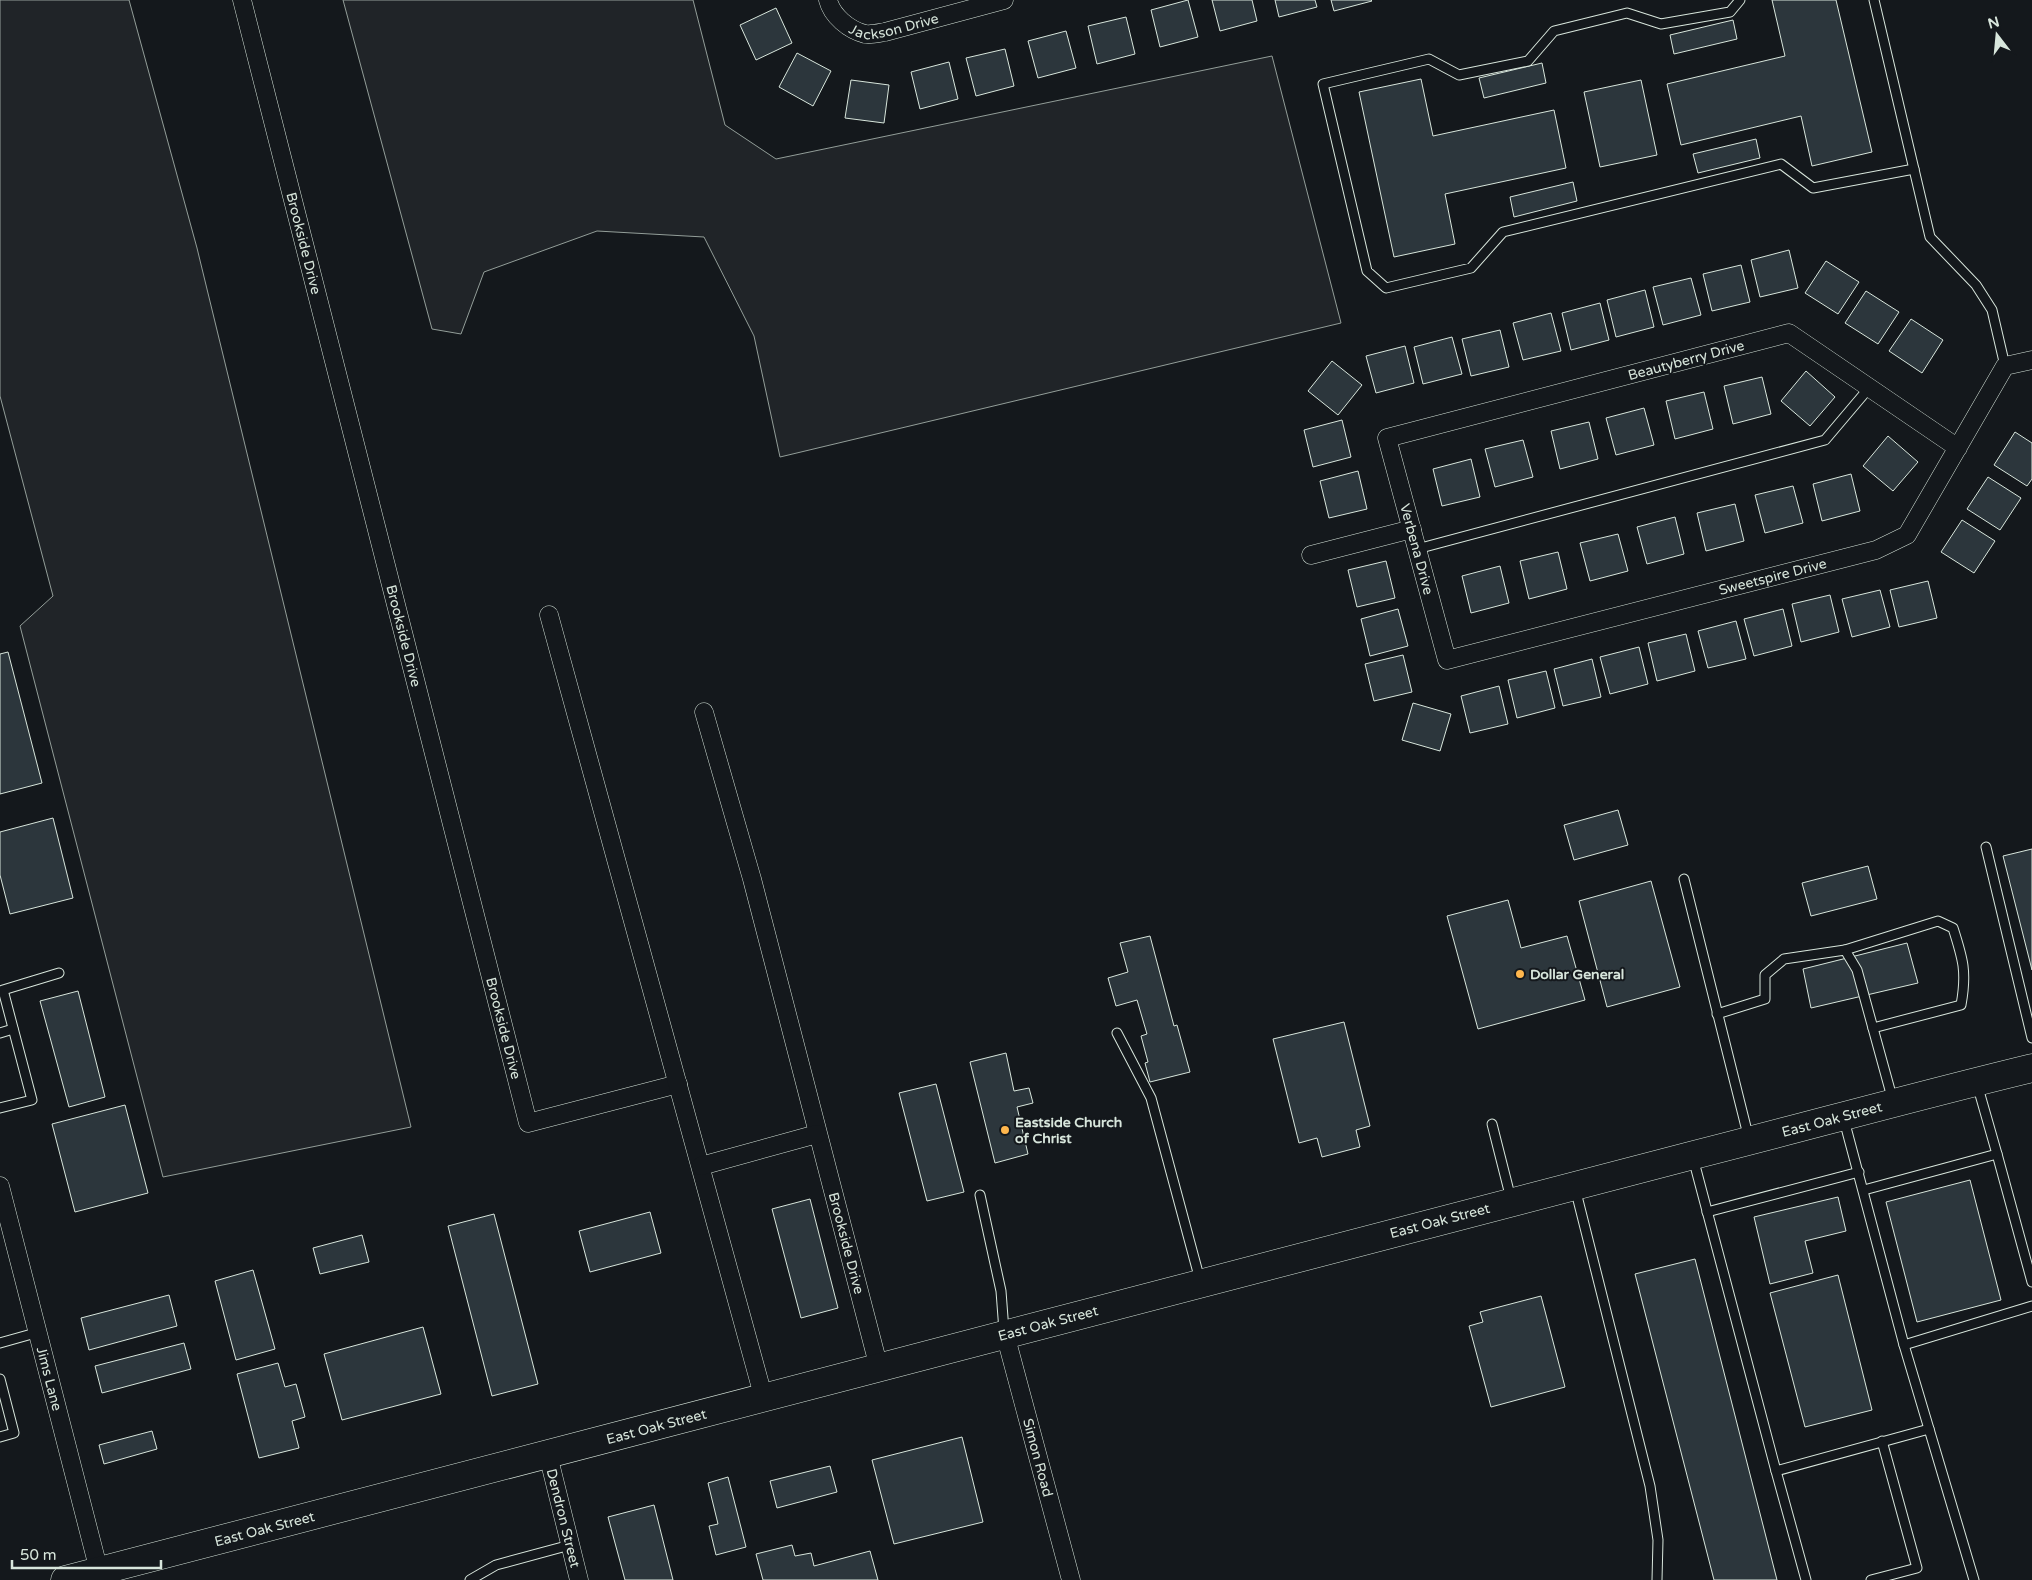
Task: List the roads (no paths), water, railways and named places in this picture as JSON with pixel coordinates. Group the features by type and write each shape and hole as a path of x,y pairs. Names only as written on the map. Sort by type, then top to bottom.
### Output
{"highway":[{"name":"East Oak Street","path":"78,1577 764,1399 1200,1282 1749,1139 2032,1068"}],"street":[{"name":"Brookside Drive","path":"242,0 528,1123 678,1084"},
{"name":"Jackson Drive","path":"828,0 830,7 844,24 866,34 885,32 1004,0"},
{"name":"Beautyberry Drive","path":"1387,438 1788,333 1958,448"},
{"path":"2005,366 2032,360"},
{"name":"Sweetspire Drive","path":"1447,660 1876,550 1907,536 2005,366"},
{"name":"Verbena Drive","path":"1387,438 1447,660"},
{"path":"1311,554 1412,529"},
{"path":"549,615 764,1399"},
{"name":"Brookside Drive","path":"704,712 752,879 879,1368"},
{"path":"701,1166 817,1134"},
{"name":"Jims Lane","path":"0,1186 39,1332 78,1577"},
{"name":"Simon Road","path":"1005,1334 1070,1580"},
{"name":"Dendron Street","path":"548,1455 579,1580"}],"lane":[{"path":"1740,0 1730,12 1661,24 1627,13 1554,31 1528,61 1459,75 1429,59 1323,84 1368,271 1386,288 1471,268 1503,232 1781,164 1813,188 1914,169"},
{"path":"1874,0 1930,237 1976,285 1992,310 2005,366"},
{"path":"1417,548 1825,440 1869,388"},
{"path":"1986,847 2029,1009 2032,1038"},
{"path":"1684,879 1749,1139"},
{"path":"1718,1014 1765,998 1764,975 1784,958 1845,950 1938,921 1952,928 1964,965 1961,1005 1873,1028"},
{"path":"1845,950 1857,970 1893,1102"},
{"path":"0,1108 32,1100 3,990 59,973"},
{"path":"0,1033 14,1029"},
{"path":"1117,1033 1151,1098 1200,1282"},
{"path":"1976,1082 2032,1282"},
{"path":"1843,1115 1904,1345 1974,1580"},
{"path":"1492,1124 1512,1201"},
{"path":"1864,1190 1997,1154"},
{"path":"1692,1155 1806,1580"},
{"path":"1707,1212 1859,1172"},
{"path":"1574,1185 1650,1486 1658,1540 1657,1580"},
{"path":"980,1195 1001,1291 1005,1334"},
{"path":"1904,1345 2032,1306"},
{"path":"0,1343 39,1332"},
{"path":"0,1379 14,1433 0,1437"},
{"path":"1776,1471 1929,1429"},
{"path":"1871,1580 1917,1568 1882,1441"},
{"path":"470,1580 496,1565 570,1545"}],"place":[{"name":"Dollar General","path":"1520,974"},
{"name":"Eastside Church of Christ","path":"1005,1130"}]}
